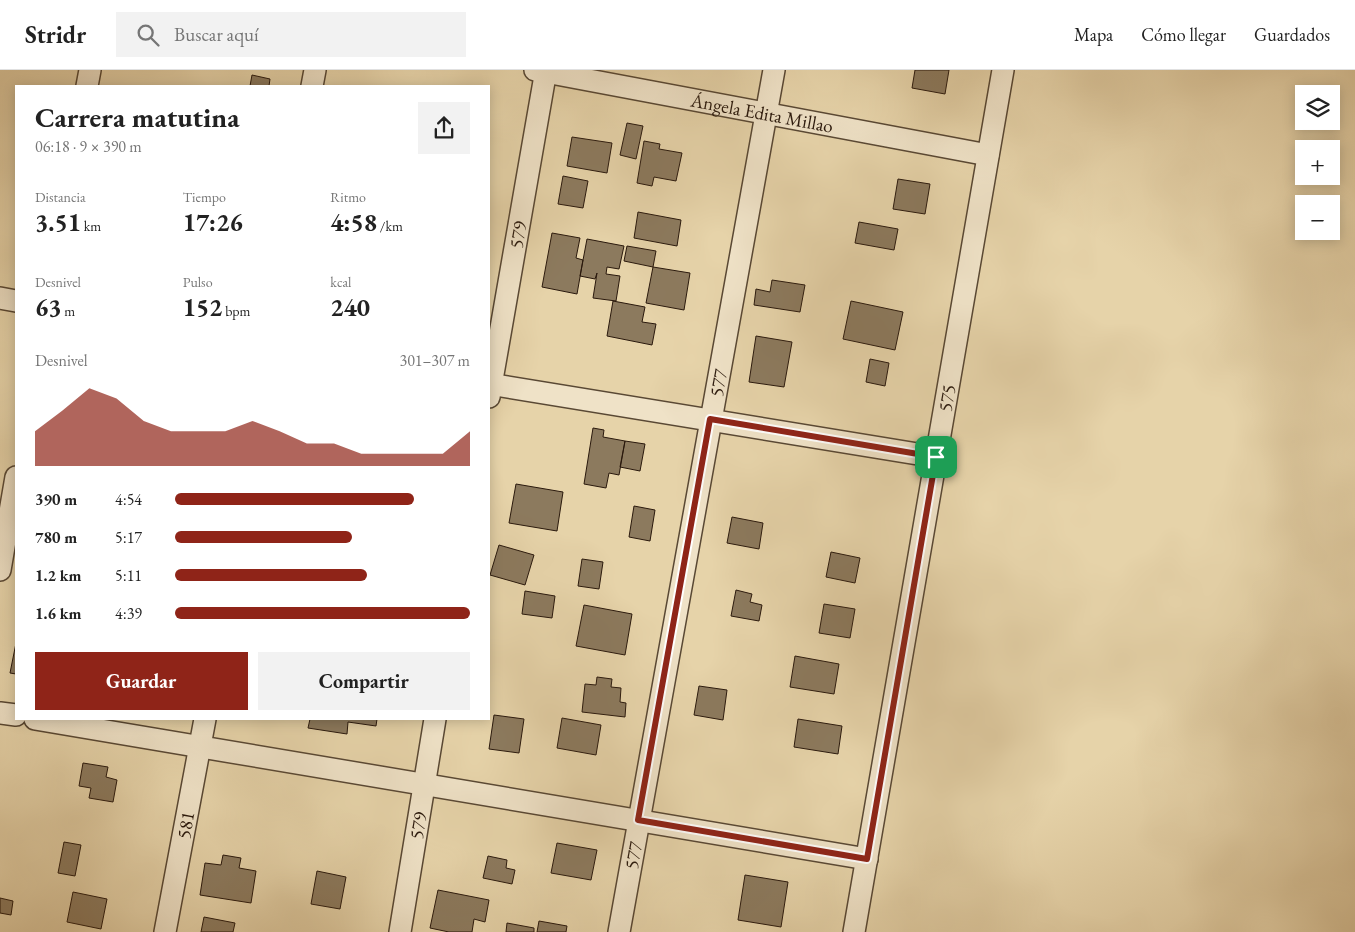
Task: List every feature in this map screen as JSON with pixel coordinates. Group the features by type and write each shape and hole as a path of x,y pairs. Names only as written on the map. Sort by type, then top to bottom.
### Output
{"street":[{"path":"87,85 90,70"},
{"path":"312,85 315,70"},
{"name":"577","path":"620,932 638,820 774,70"},
{"name":"575","path":"854,932 1002,70"},
{"name":"Ángela Edita Millao","path":"543,71 988,155"},
{"name":"579","path":"490,389 543,71"},
{"path":"0,298 15,301"},
{"path":"490,389 710,419 936,457"},
{"path":"0,570 15,483"},
{"path":"0,713 15,716"},
{"path":"42,720 867,859"},
{"name":"581","path":"165,932 205,720"},
{"name":"579","path":"400,932 435,720"}],"building":[{"path":"915,70 949,70 945,94 912,88"},
{"path":"252,75 270,79 269,85 250,85"},
{"path":"627,123 643,126 636,159 620,155"},
{"path":"572,137 612,143 607,173 567,166"},
{"path":"644,141 660,144 659,149 682,153 676,181 654,177 652,186 637,183"},
{"path":"563,176 588,181 583,208 558,204"},
{"path":"898,179 930,184 925,214 893,209"},
{"path":"638,212 681,220 677,246 634,238"},
{"path":"859,222 898,229 894,250 855,243"},
{"path":"552,233 580,238 576,258 583,260 577,294 542,287"},
{"path":"587,239 624,246 619,269 607,267 606,274 620,276 616,301 593,298 597,273 595,279 580,276"},
{"path":"627,246 656,251 653,267 624,261"},
{"path":"653,267 690,273 684,310 646,303"},
{"path":"772,280 805,285 800,312 754,305 756,289 770,292"},
{"path":"613,301 645,307 642,322 656,324 652,345 607,336"},
{"path":"851,301 903,312 895,350 843,339"},
{"path":"756,336 792,342 784,387 749,382"},
{"path":"870,359 889,363 885,386 866,382"},
{"path":"593,428 604,430 603,437 625,441 619,475 609,473 606,488 584,484"},
{"path":"625,441 645,444 640,471 620,467"},
{"path":"516,484 563,492 557,531 509,523"},
{"path":"634,506 655,510 650,541 629,537"},
{"path":"732,517 763,523 759,549 727,543"},
{"path":"499,545 534,555 525,585 490,575"},
{"path":"831,552 860,558 855,583 826,577"},
{"path":"582,559 603,562 599,589 578,586"},
{"path":"736,590 752,594 750,602 762,605 759,621 731,616"},
{"path":"525,591 555,596 552,618 522,614"},
{"path":"824,604 855,609 850,638 819,633"},
{"path":"584,605 632,614 625,655 576,646"},
{"path":"15,648 15,674 10,673"},
{"path":"795,656 839,664 834,694 790,687"},
{"path":"597,677 612,679 611,687 621,688 620,702 626,703 625,717 582,712 585,684 596,685"},
{"path":"699,686 727,690 723,720 694,715"},
{"path":"494,715 524,719 519,753 489,749"},
{"path":"562,718 601,725 596,755 557,748"},
{"path":"798,719 842,726 838,754 794,747"},
{"path":"310,720 377,720 376,726 348,722 347,734 308,728"},
{"path":"83,763 108,767 106,777 117,780 113,802 89,798 91,788 79,786"},
{"path":"64,842 81,845 75,876 58,873"},
{"path":"557,843 597,850 591,880 551,873"},
{"path":"223,855 241,858 239,868 256,871 251,903 200,895 205,863 221,865"},
{"path":"488,856 507,860 506,868 515,870 512,884 483,878"},
{"path":"317,871 346,877 340,909 311,904"},
{"path":"745,875 788,882 781,927 738,920"},
{"path":"438,890 489,900 485,922 474,919 472,932 449,932 430,928"},
{"path":"73,892 107,899 101,929 67,922"},
{"path":"0,898 13,901 11,915 0,913"},
{"path":"204,917 235,923 233,932 201,932"},
{"path":"539,921 567,926 566,932 537,932"},
{"path":"507,923 534,928 534,932 506,932"}],"route":[{"path":"710,419 778,432 936,457 867,859 638,820 710,419"}]}
